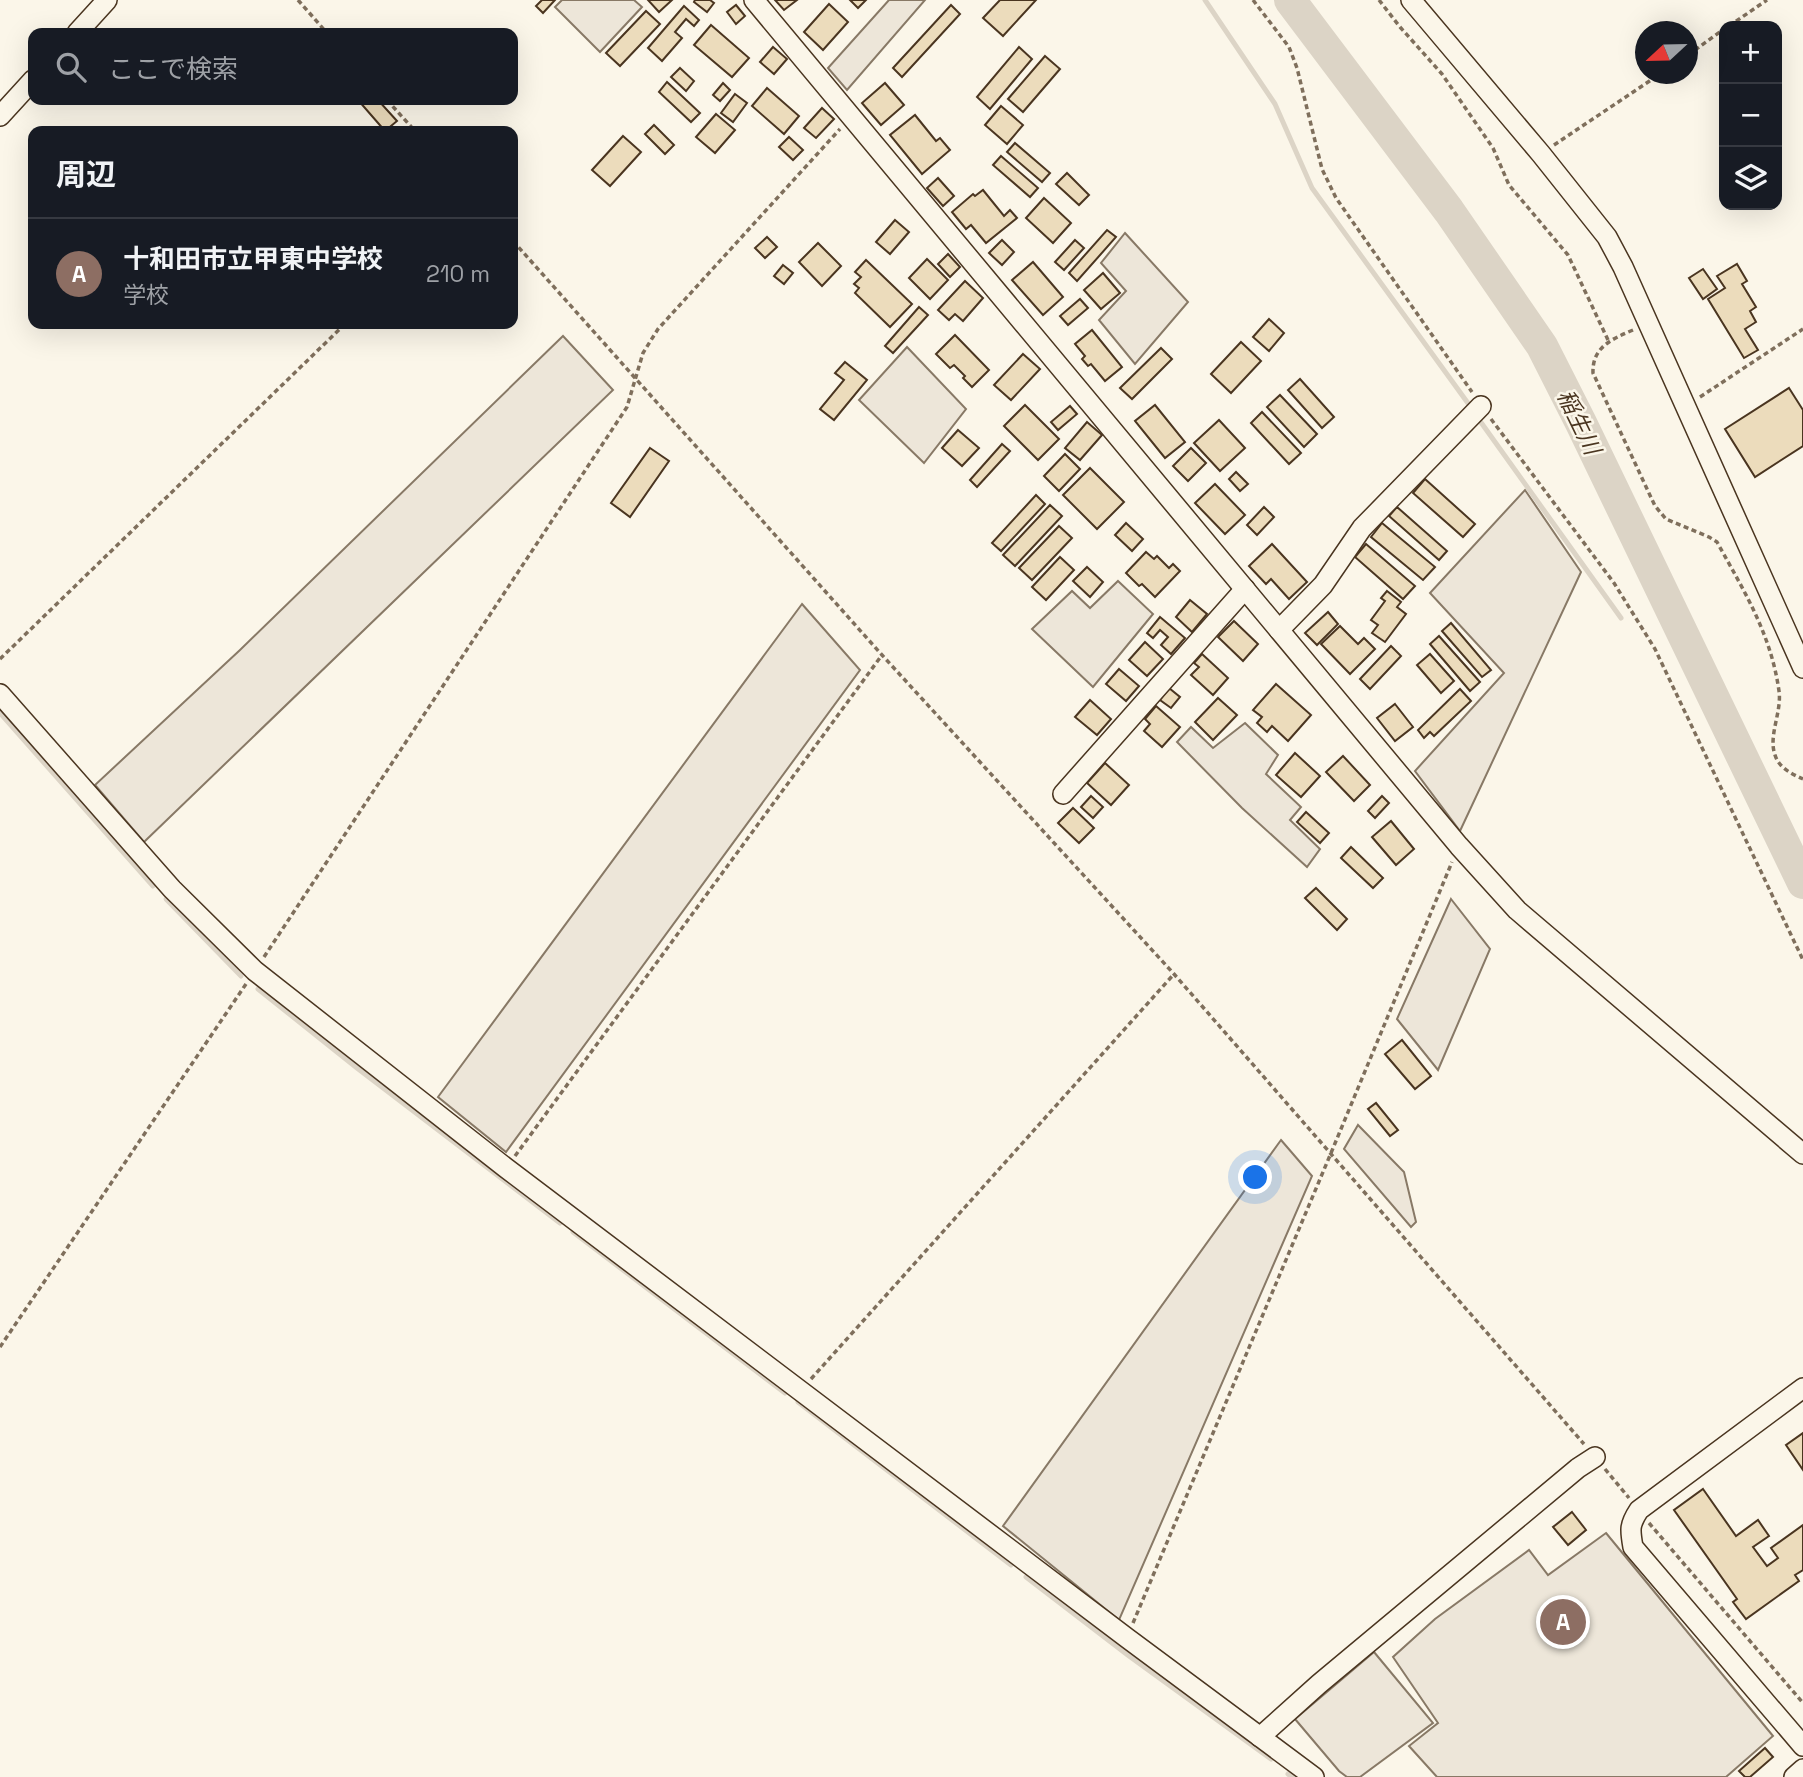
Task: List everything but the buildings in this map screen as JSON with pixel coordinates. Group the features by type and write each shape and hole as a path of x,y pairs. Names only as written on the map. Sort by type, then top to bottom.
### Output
{"street":[{"path":"81,28 107,0"},
{"path":"754,0 1459,845 1517,910 1803,1154"},
{"path":"1411,0 1608,237 1803,668"},
{"path":"0,116 28,85"},
{"path":"1279,630 1323,585 1362,528 1481,406"},
{"path":"1063,794 1245,589"},
{"path":"0,695 172,889 255,971 506,1168 1314,1777"},
{"path":"1803,1388 1639,1510 1632,1521 1630,1531 1633,1547 1803,1746"},
{"path":"1260,1737 1319,1684 1578,1468 1595,1457"},
{"path":"1794,1777 1803,1769"}],"path":[{"path":"298,0 323,28"},
{"path":"1253,0 1289,47 1297,68 1322,169 1336,198 1481,406 1614,583 1655,649 1803,960"},
{"path":"1379,0 1443,74 1493,148 1509,185 1567,254 1608,340"},
{"path":"1736,21 1768,0"},
{"path":"1698,48 1719,33"},
{"path":"1541,155 1645,84"},
{"path":"392,105 410,126"},
{"path":"0,1347 255,971 627,407 643,353 659,328 851,117"},
{"path":"518,247 881,655 1174,974 1595,1457 1803,1703"},
{"path":"1648,324 1608,340 1593,363 1594,373 1655,506 1666,519 1717,542 1758,617 1775,667 1779,695 1772,742 1774,755 1780,765 1803,779"},
{"path":"1685,406 1803,328"},
{"path":"0,659 340,329"},
{"path":"506,1168 881,655"},
{"path":"1127,1638 1459,845"},
{"path":"800,1390 1174,974"}],"shaded area":[{"path":"562,0 634,0 642,7 600,52 555,7"},
{"path":"889,0 925,0 847,90 828,68"},
{"path":"1125,233 1188,302 1135,364 1099,320 1126,291 1101,263"},
{"path":"563,336 613,390 144,842 95,785 240,650"},
{"path":"907,347 966,409 924,463 859,400"},
{"path":"1525,490 1581,572 1460,831 1415,771 1504,673 1430,593"},
{"path":"1118,581 1153,614 1093,687 1032,629 1072,591 1090,608"},
{"path":"802,604 860,670 506,1152 438,1097"},
{"path":"1245,723 1278,755 1266,774 1301,807 1290,820 1320,849 1307,867 1242,808 1177,742 1191,727 1213,748"},
{"path":"1451,899 1490,949 1438,1070 1397,1019"},
{"path":"1358,1125 1404,1172 1416,1222 1411,1227 1344,1149"},
{"path":"1281,1140 1312,1176 1119,1620 1003,1526"},
{"path":"1606,1533 1773,1736 1726,1777 1437,1777 1409,1746 1438,1723 1393,1657 1435,1619 1529,1550 1548,1575"},
{"path":"1374,1652 1433,1723 1360,1777 1347,1777 1295,1719"}],"waterway":[{"path":"1205,0 1275,104 1312,188 1470,406"},
{"name":"稲生川","path":"1290,0 1449,211 1542,346 1803,883"},
{"path":"1480,421 1621,618"},
{"path":"0,713 153,886"},
{"path":"166,899 241,976"},
{"path":"258,989 560,1223"},
{"path":"573,1232 785,1393"},
{"path":"798,1402 1011,1565"},
{"path":"1026,1577 1271,1759"},
{"path":"1288,1774 1292,1777"}],"place":[{"name":"十和田市立甲東中学校","path":"1563,1622"}]}
